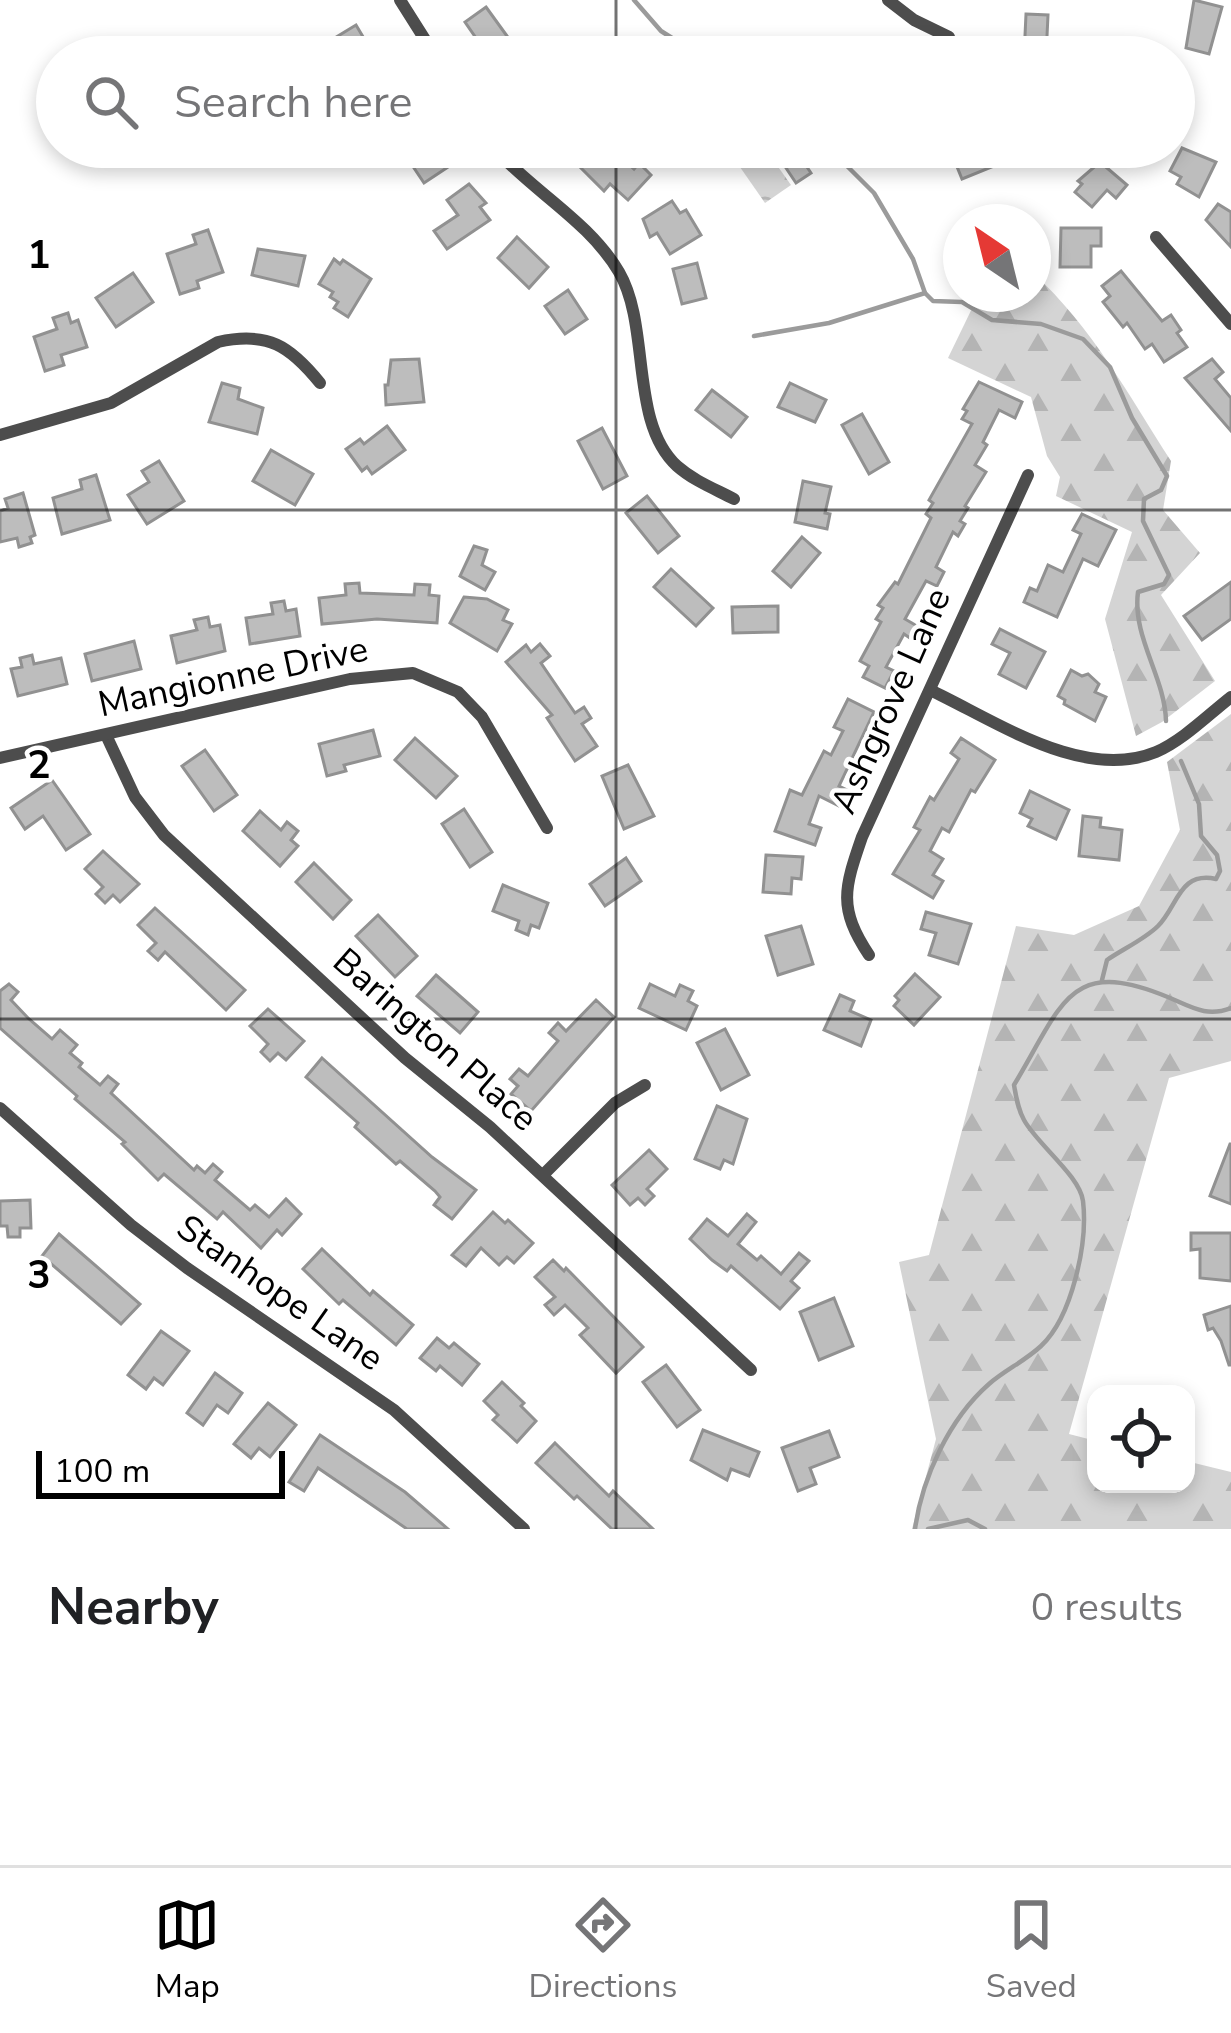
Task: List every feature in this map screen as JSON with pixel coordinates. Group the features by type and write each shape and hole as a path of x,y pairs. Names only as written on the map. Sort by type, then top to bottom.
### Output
{"street":[{"path":"400,0 423,36"},
{"path":"888,0 914,20 948,36"},
{"path":"517,168 588,233 620,272 629,291 650,410 661,443 677,466 734,499"},
{"path":"1156,237 1231,324"},
{"path":"0,435 111,403 231,339 286,347 320,383"},
{"name":"Ashgrove Lane","path":"869,956 846,914 851,869 869,820 1028,475"},
{"name":"Mangionne Drive","path":"0,758 350,679 397,673 429,677 458,692 482,717 547,828"},
{"path":"930,691 1090,761 1126,761 1160,750 1231,698"},
{"name":"Barington Place","path":"106,735 135,796 164,835 405,1058 543,1175 751,1370"},
{"path":"543,1175 615,1103 645,1085"},
{"name":"Stanhope Lane","path":"0,1108 6,1123 169,1254 394,1410 507,1523 524,1529"}],"green space":[{"path":"741,168 779,168 791,185 765,203"},
{"path":"1051,291 1091,339 1171,461 1163,510 1200,553 1161,595 1215,681 1162,722 1136,736 1105,619 1132,532 1056,496 1060,477 1047,456 1031,397 948,358 970,312 1051,312"},
{"path":"1231,714 1231,1061 1169,1078 1069,1434 1087,1439 1087,1493 1195,1493 1195,1463 1231,1472 1231,1529 912,1529 936,1439 899,1262 929,1255 1016,926 1074,935 1139,906 1180,830 1167,762"}],"building":[{"path":"1194,0 1222,7 1209,54 1195,50 1195,36 1188,36"},
{"path":"486,7 507,36 475,36 465,22"},
{"path":"1026,14 1048,15 1047,36 1025,36"},
{"path":"356,25 363,36 338,36"},
{"path":"1195,153 1216,162 1199,197 1177,184 1181,177 1170,171 1195,168"},
{"path":"414,168 446,168 424,183"},
{"path":"581,168 644,168 651,175 628,200 610,184 604,191"},
{"path":"786,168 808,168 811,173 796,183"},
{"path":"958,168 989,168 962,179"},
{"path":"1093,168 1107,168 1127,185 1116,198 1107,190 1092,207 1075,192 1082,184 1078,181"},
{"path":"469,184 486,203 480,207 490,220 447,249 434,231 458,215 447,200"},
{"path":"672,201 680,213 686,210 701,235 670,254 657,233 650,237 643,219"},
{"path":"1218,204 1231,212 1231,247 1206,220"},
{"path":"1061,228 1101,228 1101,246 1091,246 1091,267 1060,267"},
{"path":"208,230 223,272 197,281 199,288 180,294 167,254 196,244 193,235"},
{"path":"517,237 548,267 529,288 498,258"},
{"path":"258,249 305,256 298,286 252,275"},
{"path":"334,259 371,279 348,317 334,308 338,302 330,297 333,292 319,284"},
{"path":"697,263 706,298 682,304 673,269"},
{"path":"1121,271 1162,321 1171,315 1187,347 1164,362 1152,344 1145,349 1127,323 1123,327 1103,302 1110,296 1102,286"},
{"path":"133,273 153,302 116,327 96,298"},
{"path":"568,290 587,319 565,334 545,306"},
{"path":"68,313 71,323 78,320 87,347 61,355 64,365 45,371 34,337 57,329 53,318"},
{"path":"419,359 424,402 386,405 391,360"},
{"path":"1212,359 1223,372 1215,379 1231,398 1231,431 1185,378"},
{"path":"979,382 1022,402 1015,418 999,410 983,442 987,445 975,465 986,472 965,506 960,521 965,524 958,536 953,532 936,567 944,572 937,586 926,581 905,619 917,626 910,638 904,634 886,667 894,671 885,688 863,677 869,666 860,661 881,622 876,619 883,608 878,605 898,584 931,518 926,514 933,503 929,500 972,424 962,419 967,411 963,409"},
{"path":"222,383 240,388 238,399 263,408 257,434 209,422"},
{"path":"790,383 826,400 815,422 778,407"},
{"path":"712,390 747,417 731,437 696,410"},
{"path":"862,414 889,462 869,474 842,425"},
{"path":"387,426 405,450 372,474 367,467 362,471 346,449 360,439 364,444"},
{"path":"602,428 627,476 603,489 578,441"},
{"path":"271,450 313,474 295,505 253,481"},
{"path":"159,461 184,501 147,524 128,495 149,482 142,471"},
{"path":"96,475 110,520 62,534 53,498 82,489 80,480"},
{"path":"803,481 831,487 827,529 795,522"},
{"path":"23,493 35,535 30,537 32,543 19,547 17,538 0,542 0,511 8,508 5,499"},
{"path":"647,496 679,536 658,553 626,513"},
{"path":"1082,514 1116,530 1098,566 1083,559 1057,617 1024,602 1030,588 1037,591 1048,565 1063,572 1081,534 1073,530"},
{"path":"802,537 820,553 791,587 773,571"},
{"path":"474,546 487,550 482,565 495,572 485,590 460,576"},
{"path":"671,569 713,608 696,626 654,587"},
{"path":"1231,582 1231,619 1202,640 1184,616"},
{"path":"359,583 360,593 414,595 415,584 430,585 429,595 439,596 437,623 377,619 322,624 319,598 346,595 345,584"},
{"path":"464,597 487,599 508,610 503,620 512,624 497,651 450,623"},
{"path":"284,601 286,611 296,609 300,636 250,644 246,618 273,614 271,603"},
{"path":"778,606 778,632 733,633 732,607"},
{"path":"208,617 210,627 220,625 225,651 177,663 171,636 197,630 194,620"},
{"path":"1000,629 1045,652 1026,688 999,674 1010,653 992,644"},
{"path":"134,641 141,669 92,681 85,654"},
{"path":"540,644 550,656 541,663 575,713 584,707 591,718 582,724 597,746 575,761 547,718 552,715 506,662 526,645 531,652"},
{"path":"32,655 34,664 61,658 67,684 18,696 11,669 22,667 20,658"},
{"path":"1071,670 1088,674 1099,684 1095,692 1106,697 1095,721 1058,696"},
{"path":"848,699 874,712 839,786 847,790 839,806 819,796 809,824 821,828 815,845 775,831 790,790 802,795 824,751 831,755 843,731 834,727"},
{"path":"373,730 380,756 344,765 346,771 327,776 319,744"},
{"path":"415,738 457,776 436,798 395,760"},
{"path":"961,738 995,760 975,792 971,790 949,832 942,828 930,851 943,859 933,875 943,881 933,898 893,874 920,830 914,827 930,797 934,800 959,759 951,753"},
{"path":"205,750 237,795 214,811 182,766"},
{"path":"628,765 654,816 624,829 602,776"},
{"path":"52,780 90,834 66,850 43,816 25,829 11,808"},
{"path":"1030,791 1069,810 1056,839 1028,826 1032,819 1020,813"},
{"path":"464,809 492,852 470,867 442,824"},
{"path":"260,811 281,830 287,822 298,831 291,840 298,846 280,866 243,831"},
{"path":"1083,816 1101,818 1100,827 1122,830 1119,860 1079,856"},
{"path":"103,851 139,884 120,902 113,895 105,903 96,894 103,887 85,869"},
{"path":"766,855 803,857 801,879 792,878 791,894 763,892"},
{"path":"626,858 641,881 605,906 590,884"},
{"path":"314,863 351,900 333,919 296,882"},
{"path":"503,885 548,903 539,928 531,925 528,935 516,930 519,921 493,911"},
{"path":"155,908 245,990 226,1010 165,952 158,960 148,951 156,943 138,925"},
{"path":"926,912 971,924 958,964 929,955 936,933 921,929"},
{"path":"378,915 417,956 395,977 356,936"},
{"path":"801,926 813,964 778,975 766,936"},
{"path":"915,974 940,997 914,1025 894,1006 899,1000 895,996"},
{"path":"436,975 478,1012 460,1033 417,996"},
{"path":"9,984 18,992 11,1000 29,1019 52,1039 60,1030 77,1045 70,1053 82,1063 79,1067 100,1085 108,1076 118,1084 111,1093 194,1170 197,1166 205,1173 213,1164 222,1172 215,1180 250,1210 255,1205 269,1217 286,1199 301,1214 282,1235 277,1230 261,1248 223,1212 217,1219 164,1174 158,1180 122,1144 125,1142 0,1028 0,991"},
{"path":"650,984 675,996 680,985 693,991 688,1001 697,1006 686,1030 639,1008"},
{"path":"840,995 854,1001 850,1011 871,1020 861,1046 824,1030"},
{"path":"596,1000 614,1017 531,1111 511,1094 518,1086 510,1079 519,1069 528,1076 558,1041 549,1033 558,1023 566,1031"},
{"path":"268,1009 304,1041 286,1060 278,1053 270,1061 261,1052 268,1044 250,1026"},
{"path":"725,1029 749,1075 721,1090 697,1043"},
{"path":"322,1058 476,1190 452,1219 434,1205 440,1197 435,1191 400,1161 396,1164 306,1077"},
{"path":"717,1106 747,1119 733,1164 724,1160 720,1169 695,1159"},
{"path":"1231,1144 1231,1204 1210,1196"},
{"path":"649,1150 667,1169 647,1189 654,1196 645,1205 638,1198 630,1205 612,1185"},
{"path":"30,1200 31,1228 20,1228 20,1237 8,1237 7,1226 0,1226 0,1201"},
{"path":"493,1212 533,1243 514,1263 507,1257 499,1265 481,1248 466,1266 452,1255"},
{"path":"747,1214 756,1222 738,1244 757,1260 761,1256 781,1274 799,1253 809,1261 791,1281 799,1288 780,1309 731,1266 727,1271 690,1239 707,1219 728,1236"},
{"path":"1191,1233 1231,1233 1231,1281 1200,1278 1200,1249 1191,1250"},
{"path":"59,1234 140,1304 121,1324 42,1256"},
{"path":"322,1249 370,1295 373,1291 413,1325 396,1345 343,1300 339,1304 303,1269"},
{"path":"553,1260 643,1347 616,1373 580,1335 588,1328 565,1305 554,1315 545,1305 555,1297 535,1277"},
{"path":"834,1298 853,1346 819,1360 800,1312"},
{"path":"1231,1306 1231,1365 1229,1365 1204,1315"},
{"path":"161,1331 189,1351 163,1385 154,1378 146,1389 128,1375"},
{"path":"437,1338 449,1348 454,1343 479,1364 462,1385 440,1366 436,1371 420,1358"},
{"path":"666,1365 700,1410 677,1427 643,1382"},
{"path":"215,1373 242,1393 228,1413 217,1405 203,1425 187,1413"},
{"path":"502,1382 536,1421 517,1442 493,1420 498,1415 484,1401"},
{"path":"268,1403 296,1425 270,1457 259,1448 251,1458 234,1444"},
{"path":"703,1430 759,1452 749,1476 731,1469 727,1480 691,1460"},
{"path":"829,1431 839,1457 810,1468 816,1484 798,1491 782,1448"},
{"path":"320,1435 405,1492 448,1529 407,1529 318,1468 304,1491 289,1482"},
{"path":"555,1443 609,1496 613,1491 653,1529 612,1529 577,1496 574,1499 536,1463"}],"waterway":[{"path":"634,0 669,36"},
{"path":"849,168 874,193 933,301 962,302 992,320 1041,324 1083,339 1110,367 1132,418 1167,476 1161,490 1144,499 1143,521 1169,575 1164,584 1138,592 1137,609 1166,721"},
{"path":"754,336 829,323 925,293"},
{"path":"1102,980 1107,960 1158,926 1187,885 1216,879 1220,871 1217,855 1201,836 1199,804 1181,761"},
{"path":"915,1529 931,1470 950,1432 989,1384 1052,1333 1076,1278 1084,1218 1080,1191 1024,1120 1014,1085 1045,1030 1074,994 1091,985 1113,982 1141,987 1204,1011 1231,1008"},
{"path":"928,1529 968,1520 985,1529"}]}
